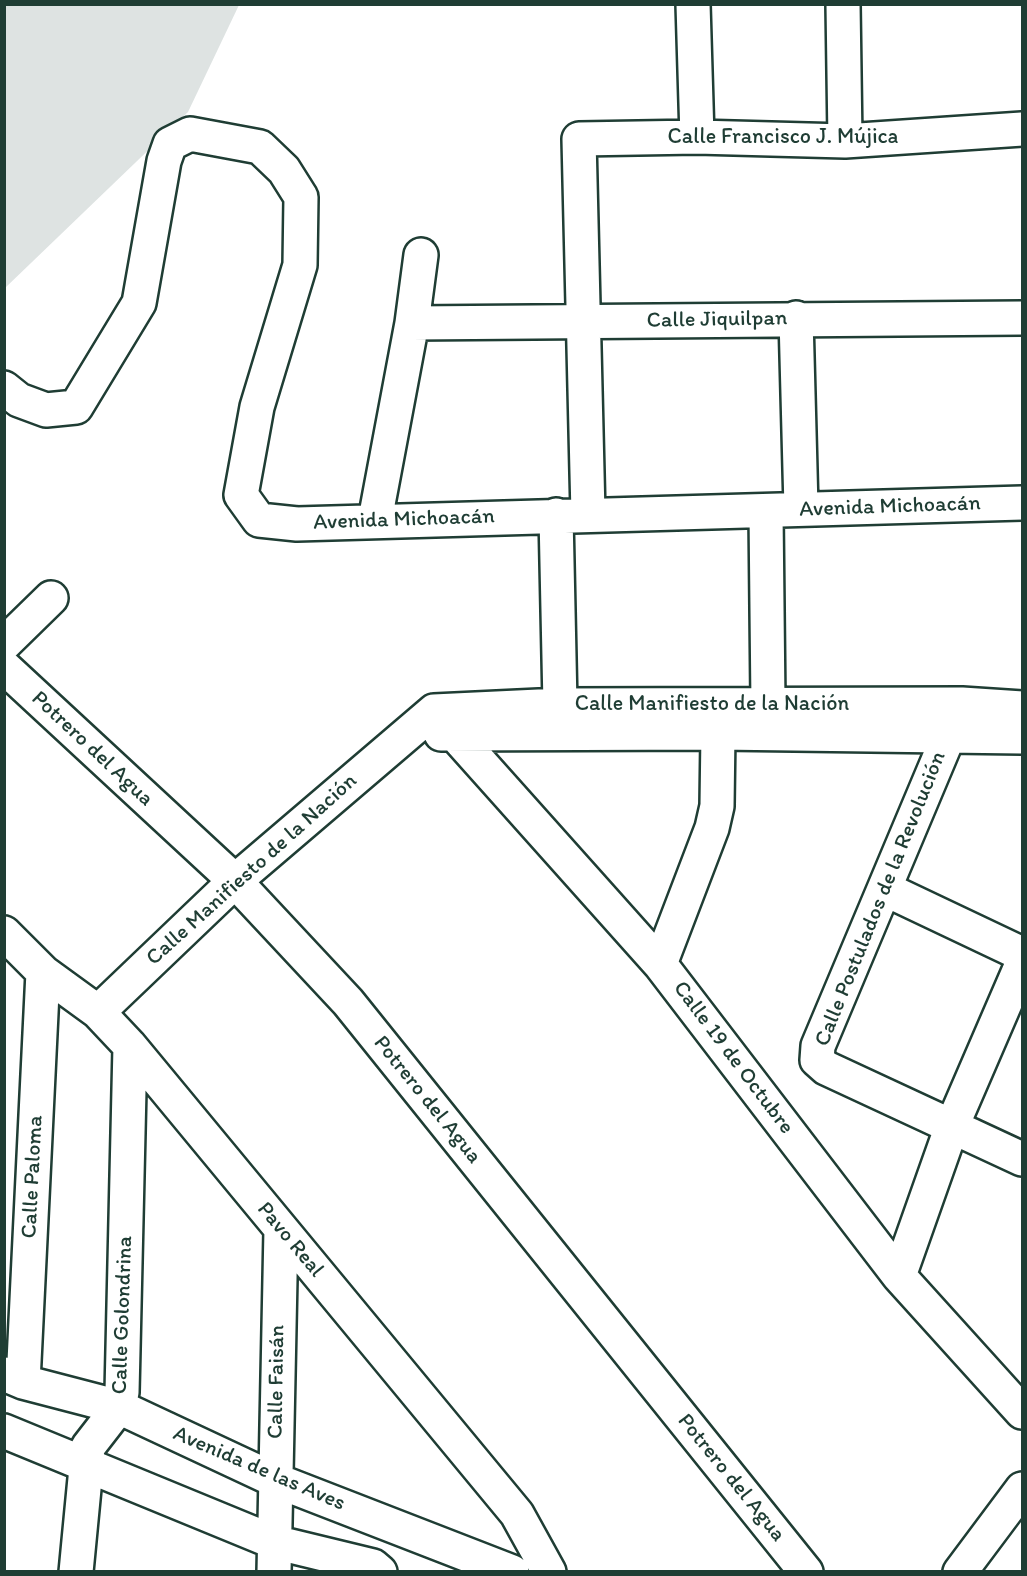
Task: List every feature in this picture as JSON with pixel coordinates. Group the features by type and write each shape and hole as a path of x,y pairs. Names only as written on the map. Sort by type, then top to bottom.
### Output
{"street":[{"path":"693,4 697,137"},
{"path":"843,4 845,141"},
{"name":"Calle Francisco J. Mújica","path":"583,324 579,139 697,137 845,141 1023,129"},
{"name":"Avenida Michoacán","path":"4,388 19,400 46,410 76,407 139,303 164,161 170,144 190,134 260,147 284,170 301,197 300,265 257,407 241,495 259,520 297,524 1023,503"},
{"path":"375,520 412,323 421,255"},
{"path":"796,318 801,508"},
{"name":"Calle Jiquilpan","path":"412,323 583,324 796,318 1023,318"},
{"path":"583,324 588,514"},
{"path":"766,512 768,704"},
{"path":"556,515 560,705"},
{"path":"4,644 51,598"},
{"name":"Potrero del Agua","path":"4,667 235,881 348,1002 806,1572"},
{"name":"Calle Manifiesto de la Nación","path":"444,723 665,719 768,704 962,704 1023,708"},
{"name":"Calle Postulados de la Revolución","path":"952,1126 826,1068 817,1060 818,1046 962,704"},
{"name":"Calle Manifiesto de la Nación","path":"98,1012 235,881 409,731 444,723 560,705 665,719 718,733 947,738 1023,737"},
{"name":"Calle 19 de Octubre","path":"444,723 660,964 899,1276 1023,1412"},
{"path":"660,964 712,828 717,806 718,733"},
{"path":"885,890 1023,954"},
{"name":"Pavo Real","path":"4,933 43,972 98,1012 130,1046 517,1514 549,1572"},
{"path":"899,1276 952,1126 1023,964"},
{"name":"Calle Paloma","path":"14,1378 43,972"},
{"name":"Calle Golondrina","path":"76,1572 88,1447 119,1407 122,1392 130,1046"},
{"path":"952,1126 1023,1159"},
{"name":"Calle Faisán","path":"274,1557 281,1229"},
{"name":"Avenida de las Aves","path":"14,1378 119,1407 274,1480 512,1572"},
{"path":"4,1431 85,1465 274,1557 373,1566 380,1572"},
{"path":"960,1572 1010,1526 1023,1489"}],"shaded area":[{"path":"5,5 239,5 188,112 5,288"}]}
